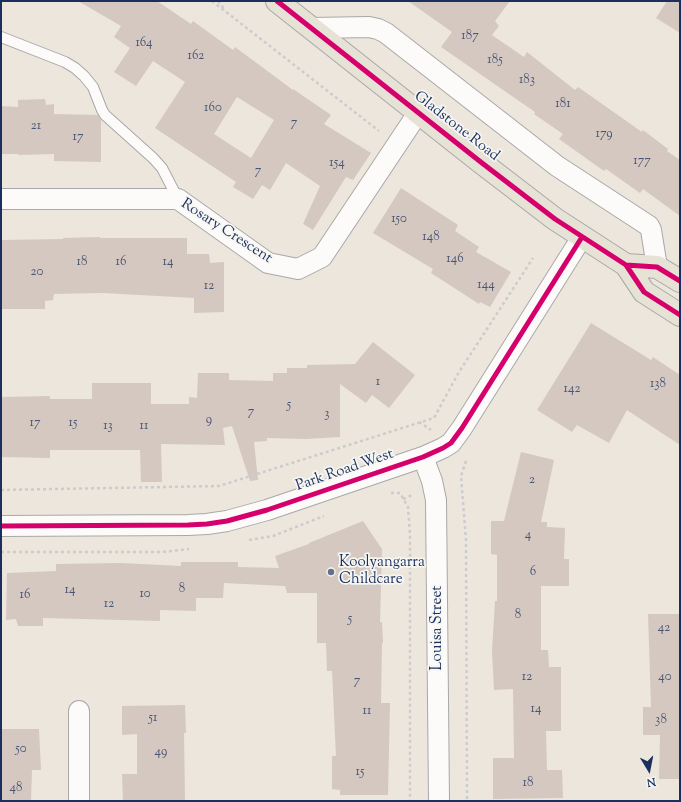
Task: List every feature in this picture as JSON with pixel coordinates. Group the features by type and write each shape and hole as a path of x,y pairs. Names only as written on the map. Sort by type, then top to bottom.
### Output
{"main road":[{"name":"Gladstone Road","path":"277,1 418,113 549,214 626,265 644,292 680,315"},
{"name":"Gladstone Road","path":"626,265 657,267 680,281"}],"street":[{"name":"Gladstone Road","path":"312,28 369,27 386,33 557,166 649,226 657,267"},
{"name":"Rosary Crescent","path":"1,199 178,199 268,263 298,269 322,257 418,113"},
{"name":"Park Road West","path":"1,526 188,525 227,521 267,510 423,457 447,446 454,439 582,237"},
{"name":"Louisa Street","path":"423,457 432,482 436,500 439,801"},
{"path":"79,801 80,712"}],"lane":[{"path":"1,38 65,62 84,76 92,85 105,115 154,158 162,168 178,199"}],"path":[{"path":"212,1 382,134 395,147"},
{"path":"218,1 229,14"},
{"path":"1,490 219,486 315,457 434,418 459,372 533,258"},
{"path":"419,422 434,432"},
{"path":"467,801 466,540 461,476 468,454"},
{"path":"386,492 400,493 408,507 410,535 410,801"},
{"path":"403,499 412,494"},
{"path":"246,540 273,536 330,514"},
{"path":"1,552 162,552 193,548"}],"building":[{"path":"78,1 157,1 191,24 193,21 233,50 235,47 293,90 331,115 324,124 371,153 353,180 346,177 313,230 303,224 320,186 286,163 270,190 262,185 253,199 233,187 236,182 155,128 185,82 153,61 136,86 114,72 130,48 114,37 121,26","holes":["237,97 274,120 251,158 214,134"]},
{"path":"408,1 510,1 495,21 499,26 492,35 524,57 527,52 575,90 578,87 642,132 643,130 680,160 680,216 643,189 640,193 606,169 604,171 559,139 563,134 534,114 535,112 441,47 452,32"},
{"path":"667,1 680,1 680,33 656,18"},
{"path":"45,99 46,105 54,104 54,114 98,115 101,120 101,162 54,161 54,154 1,154 1,106 18,107 18,100"},
{"path":"401,188 458,225 455,231 479,247 476,252 511,272 490,307 480,302 479,304 431,273 433,269 373,233"},
{"path":"100,237 187,238 187,254 209,254 210,263 224,262 224,312 194,313 194,298 103,293 54,294 53,300 45,301 45,309 1,309 1,240"},
{"path":"591,323 651,360 653,357 680,375 680,445 627,410 609,443 577,425 572,432 537,410"},
{"path":"373,342 415,375 389,408 372,395 366,403 340,384 340,437 306,439 267,438 267,441 254,442 258,480 250,481 232,426 223,428 225,445 161,444 162,482 141,482 140,450 50,450 50,458 1,457 1,397 50,396 50,399 92,399 92,383 151,383 151,404 189,404 189,397 197,398 198,373 229,373 229,380 273,381 273,373 287,373 287,368 307,368 307,365 355,364"},
{"path":"521,452 554,460 541,522 547,522 547,527 565,528 564,559 569,559 569,586 541,586 541,650 548,650 549,667 561,667 561,731 546,731 547,770 562,770 563,798 493,799 493,758 514,758 513,689 494,690 492,651 495,601 497,601 497,555 491,554 491,521 504,521"},
{"path":"363,521 382,549 380,622 382,622 383,643 381,703 390,703 388,795 340,795 340,790 332,789 332,756 336,756 332,671 327,671 326,643 317,643 317,593 287,593 285,586 224,583 223,598 196,598 196,611 160,610 160,621 43,618 43,626 18,626 16,619 6,620 7,573 56,571 56,564 121,563 181,566 181,562 238,562 238,567 279,568 275,556 309,544"},
{"path":"648,614 680,614 680,779 659,779 660,735 643,735 643,707 651,707"},
{"path":"185,705 185,800 123,801 122,774 137,774 137,734 122,735 122,706"},
{"path":"1,729 39,729 41,770 32,770 31,801 1,801"}],"cycle path":[{"path":"277,1 555,219 626,265 644,292 680,315"},
{"path":"1,526 188,525 227,521 267,510 423,457 443,448 451,443 462,428 582,237"},
{"path":"626,265 657,267 680,281"}],"place":[{"name":"Koolyangarra Childcare","path":"331,572"}]}
